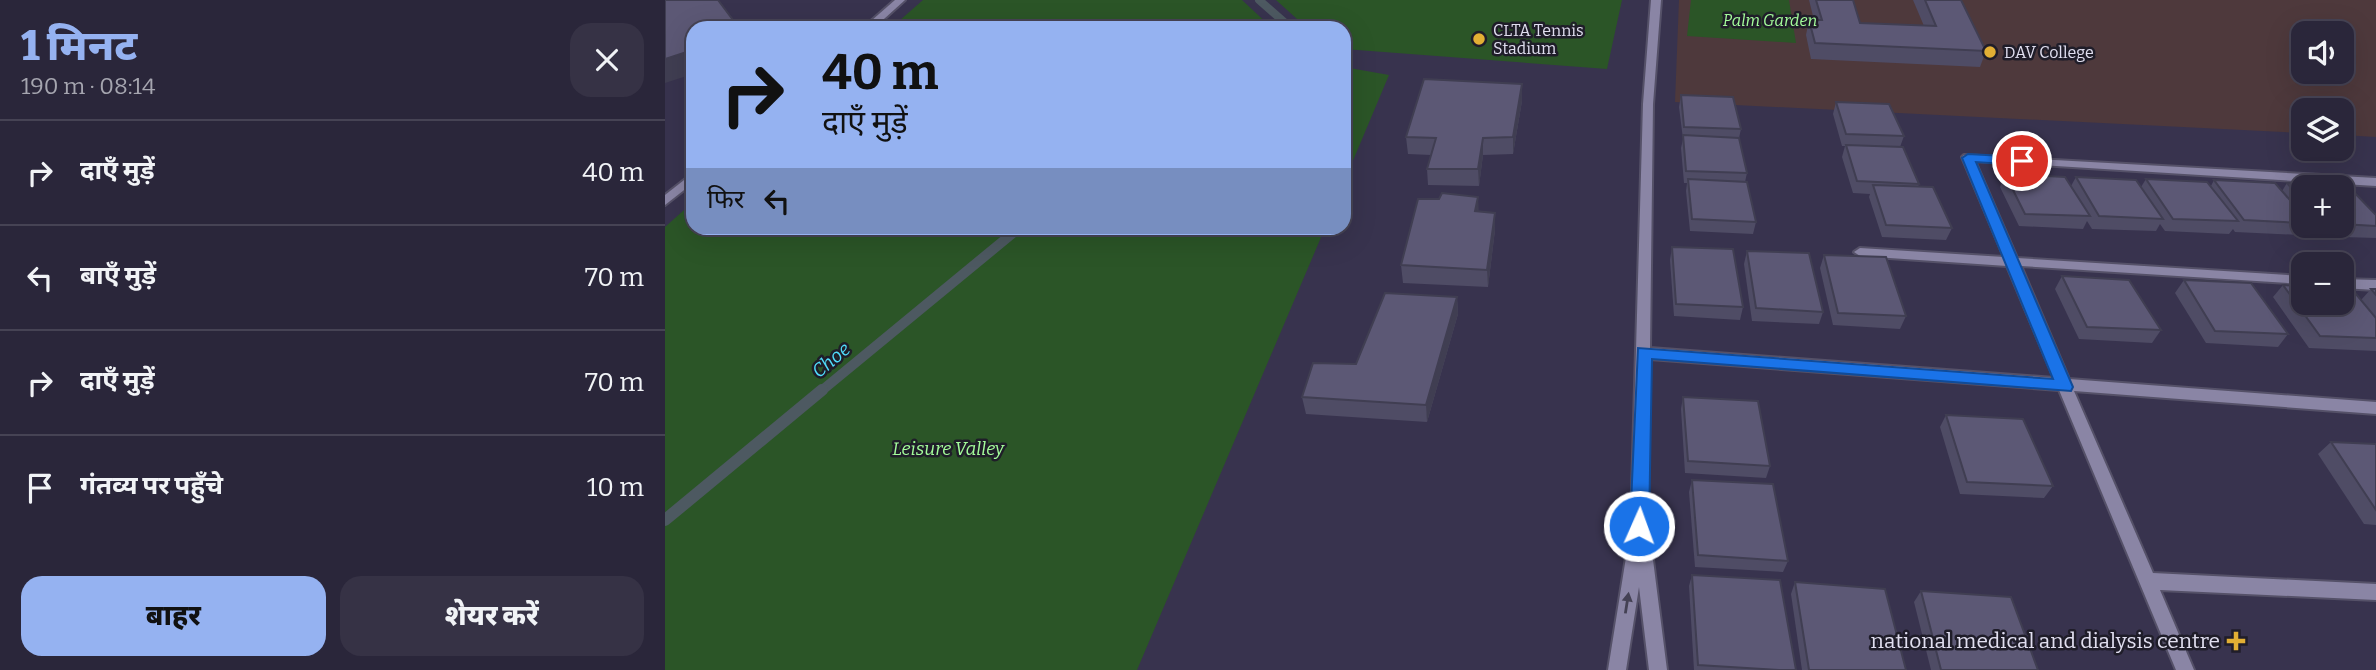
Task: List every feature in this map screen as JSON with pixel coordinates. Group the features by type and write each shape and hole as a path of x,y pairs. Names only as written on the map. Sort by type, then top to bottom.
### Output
{"street":[{"path":"876,21 900,0"},
{"path":"1617,670 1639,526 1647,104 1656,0"},
{"path":"2185,670 1968,158 2376,182"},
{"path":"665,201 686,183"},
{"path":"1860,252 2291,279"},
{"path":"2354,284 2376,285"},
{"path":"1644,352 2065,387 2376,408"},
{"path":"1639,526 1658,670"},
{"path":"2147,581 2376,592"}],"shaded area":[{"name":"DAV College","path":"1679,0 2376,0 2376,137 2354,136 2354,98 2291,98 2291,132 1675,102"}],"green space":[{"path":"923,0 1242,0 1264,21 899,21"},
{"name":"CLTA Tennis Stadium","path":"1276,0 1622,0 1607,69 1351,50 1351,21 1299,21"},
{"name":"Palm Garden","path":"1691,0 1789,0 1796,43 1687,36"},
{"path":"1351,68 1389,75 1351,165"},
{"name":"Leisure Valley","path":"686,208 686,235 1322,235 1137,670 665,670 665,227"}],"building":[{"path":"665,0 718,0 734,21 686,21 686,52 665,59"},
{"path":"1816,0 1853,0 1860,23 1936,26 1925,0 1961,0 1986,51 1815,43 1809,20 1822,20"},
{"path":"1424,79 1522,84 1513,137 1483,138 1478,169 1427,169 1436,138 1406,137"},
{"path":"1681,95 1733,97 1741,129 1684,127"},
{"path":"1836,102 1889,104 1904,136 1846,134"},
{"path":"1683,135 1739,138 1747,173 1686,171"},
{"path":"1846,145 1903,147 1919,184 1857,181"},
{"path":"2005,174 2065,177 2090,216 2025,214"},
{"path":"2076,177 2136,180 2163,219 2099,216"},
{"path":"1688,179 1747,182 1756,222 1692,219"},
{"path":"2146,179 2207,182 2238,221 2173,219"},
{"path":"2214,180 2275,183 2291,201 2291,222 2244,220"},
{"path":"1873,185 1933,187 1952,228 1886,225"},
{"path":"2354,192 2376,215 2376,226 2354,225"},
{"path":"1442,193 1478,197 1475,211 1495,213 1487,270 1401,265 1418,199 1439,199"},
{"path":"1672,247 1733,249 1743,307 1676,304"},
{"path":"1747,251 1809,253 1823,312 1756,308"},
{"path":"1824,255 1886,257 1906,316 1838,313"},
{"path":"2062,276 2129,280 2161,330 2087,327"},
{"path":"2184,280 2251,283 2288,334 2215,331"},
{"path":"2283,285 2291,285 2291,296"},
{"path":"2354,292 2376,318 2376,338 2320,336 2305,315 2354,315"},
{"path":"1385,293 1457,297 1426,405 1302,397 1313,363 1356,364"},
{"path":"1683,397 1758,401 1770,466 1688,461"},
{"path":"1946,415 2023,419 2053,486 1967,482"},
{"path":"2331,442 2376,444 2376,510"},
{"path":"1692,480 1773,484 1788,561 1698,555"},
{"path":"1692,575 1780,580 1796,670 1698,665"},
{"path":"1795,582 1885,589 1906,670 1809,670"},
{"path":"1921,591 2011,597 2038,670 1941,670"}],"waterway":[{"name":"Choe","path":"1259,0 1283,21"},
{"name":"Choe","path":"820,392 1011,235"},
{"name":"Choe","path":"665,520 822,390"}],"place":[{"name":"CLTA Tennis Stadium","path":"1479,39"},
{"name":"DAV College","path":"1990,52"},
{"name":"national medical and dialysis centre","path":"2236,641"}],"route":[{"path":"1639,526 1644,352 2065,387 1968,158 2022,161"}]}
